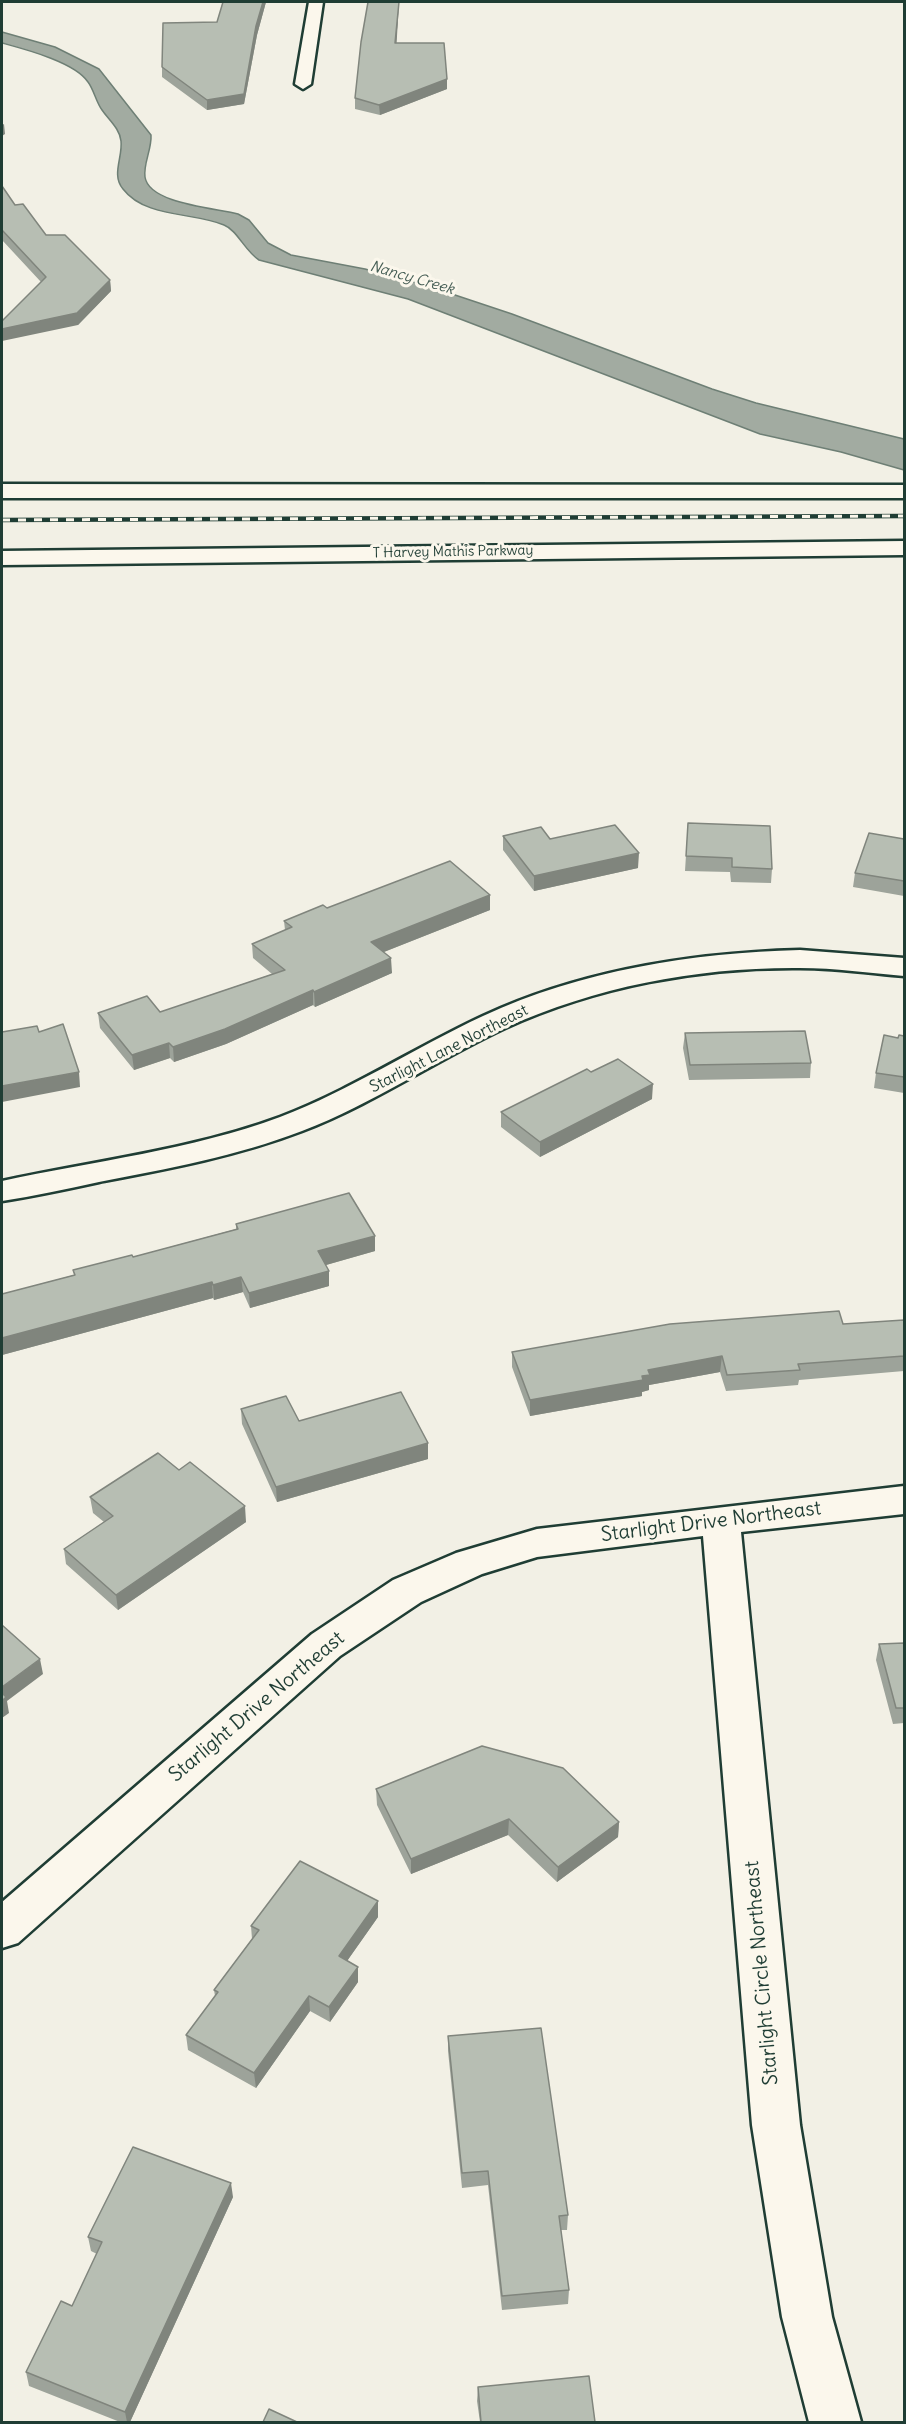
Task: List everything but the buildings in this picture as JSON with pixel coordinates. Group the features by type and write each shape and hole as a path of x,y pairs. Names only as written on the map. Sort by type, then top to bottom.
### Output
{"main road":[{"path":"303,84 316,2"},
{"path":"2,491 904,492"},
{"name":"T Harvey Mathis Parkway","path":"2,558 904,548"},
{"name":"Starlight Lane Northeast","path":"2,1191 231,1143 289,1125 344,1102 494,1022 556,996 644,973 745,961 812,960 904,967"},
{"name":"Starlight Drive Northeast","path":"2,1929 326,1645 407,1590 470,1563 537,1543 904,1500"},
{"name":"Starlight Circle Northeast","path":"721,1520 776,2125 807,2317 835,2422"}],"shaded area":[{"path":"2,32 55,47 99,69 151,135 145,177 149,186 170,199 238,214 249,220 268,243 291,255 365,269 431,287 512,314 712,389 756,403 904,439 904,470 841,452 760,434 408,299 259,260 233,231 224,225 156,210 144,205 132,198 120,184 118,172 120,137 100,107 88,82 61,62 2,43"}],"railway":[{"path":"2,520 904,516"}],"water label":[{"name":"Nancy Creek","path":"412,278"}]}
